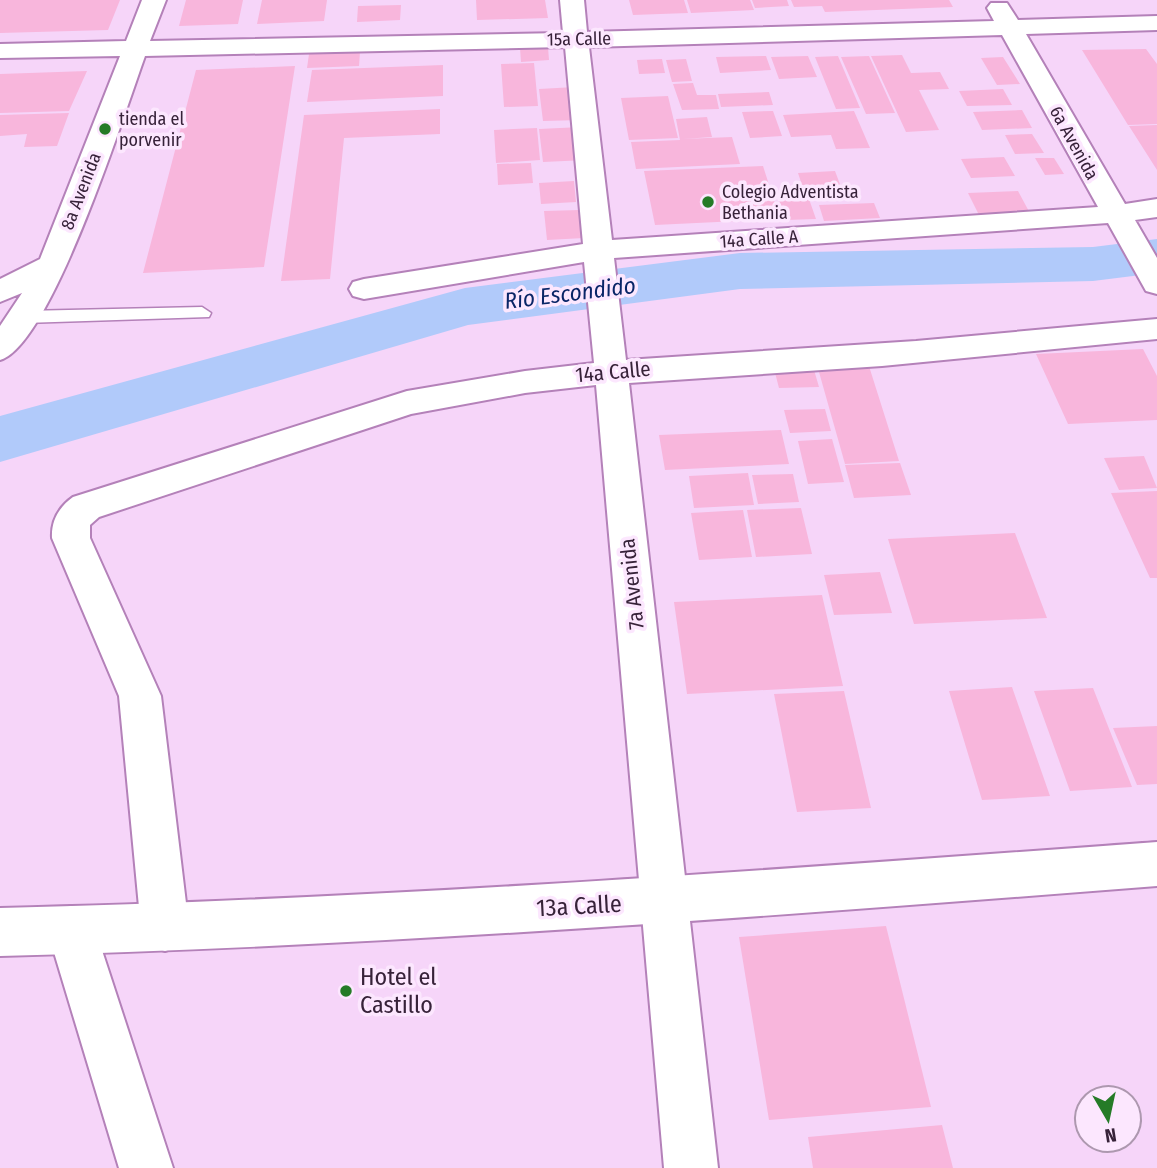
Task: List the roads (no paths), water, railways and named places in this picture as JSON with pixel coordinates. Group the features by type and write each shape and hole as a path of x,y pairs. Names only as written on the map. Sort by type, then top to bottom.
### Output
{"street":[{"name":"8a Avenida","path":"0,349 24,317 53,264 154,0"},
{"name":"7a Avenida","path":"572,0 666,901 691,1168"},
{"name":"6a Avenida","path":"995,0 1157,284"},
{"name":"15a Calle","path":"0,51 575,40 1157,23"},
{"name":"14a Calle A","path":"364,289 600,258 1116,216 1157,208"},
{"path":"0,292 53,264"},
{"name":"14a Calle","path":"165,928 141,695 71,538 69,525 76,514 86,507 407,403 460,391 611,370 882,355 1157,329"},
{"name":"13a Calle","path":"0,932 165,928 666,901 1157,864"},
{"path":"71,929 146,1168"}],"lane":[{"path":"24,317 202,313"}],"waterway":[{"name":"Río Escondido","path":"0,439 465,307 740,271 1093,264 1157,256"}],"place":[{"name":"tienda el porvenir","path":"105,129"},
{"name":"Colegio Adventista Bethania","path":"708,202"},
{"name":"Hotel el Castillo","path":"346,991"}]}
